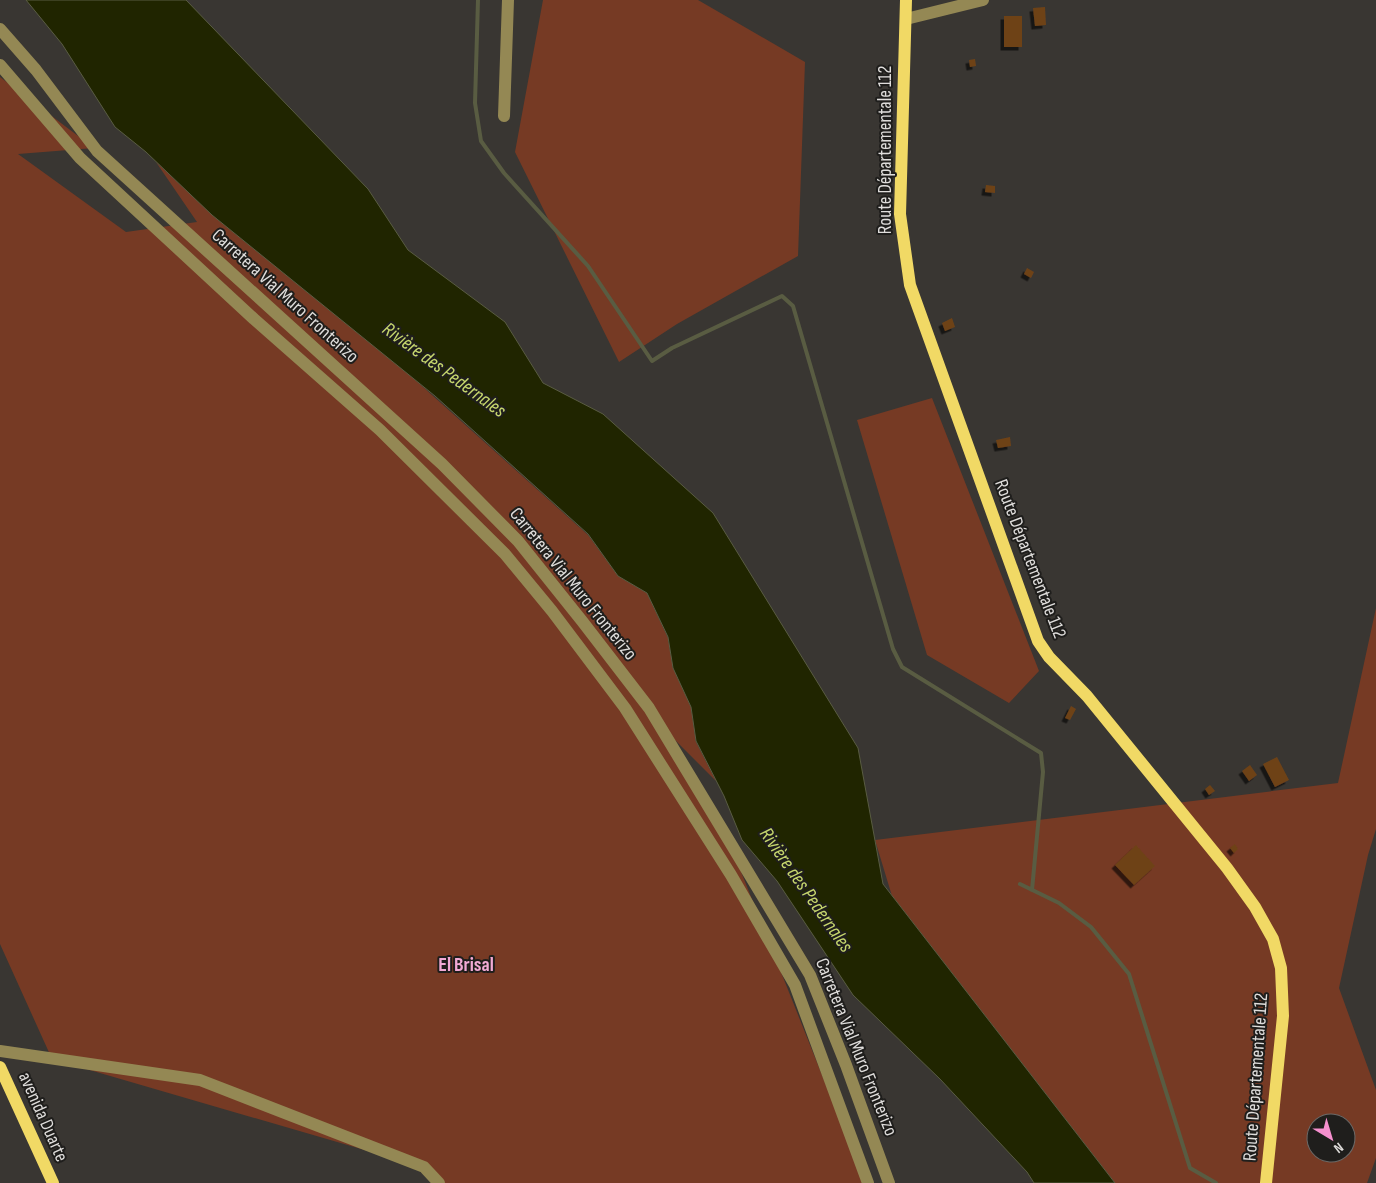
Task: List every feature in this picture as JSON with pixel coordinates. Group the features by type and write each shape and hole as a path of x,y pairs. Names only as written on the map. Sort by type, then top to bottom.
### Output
{"main road":[{"name":"Route Départementale 112","path":"906,0 900,214 910,285 1038,642 1049,657 1087,696 1227,868 1255,908 1273,939 1281,968 1283,1016 1266,1183"},
{"name":"avenida Duarte","path":"0,1067 53,1183"}],"street":[{"path":"504,116 508,0"},
{"path":"906,19 983,0"},
{"name":"Carretera Vial Muro Fronterizo","path":"0,28 36,70 97,151 442,464 518,541 593,635 649,708 810,975 846,1065 889,1183"},
{"name":"Carretera Vial Muro Fronterizo","path":"0,65 80,158 254,319 380,430 505,554 552,612 625,708 731,875 790,977 868,1183"},
{"path":"0,1051 200,1080 424,1167 439,1183"}],"shaded area":[{"path":"543,0 698,0 805,62 798,256 677,324 619,362 515,152"},
{"path":"0,77 94,148 18,154 126,232 197,222 156,162 221,222 403,369 588,535 618,576 647,593 668,638 673,668 691,707 696,742 716,781 675,740 713,822 726,834 865,1183 439,1183 423,1167 52,1059 0,944"},
{"path":"932,398 1039,671 1009,703 927,655 857,420"},
{"path":"1376,608 1376,829 1368,855 1339,988 1376,1090 1376,1158 1367,1183 1115,1183 892,896 875,840 1338,783"}],"water":[{"name":"Rivière des Pedernales","path":"26,0 186,0 368,189 408,250 505,322 543,383 603,414 713,513 858,748 883,884 1115,1183 1034,1183 1027,1172 940,1079 853,995 777,881 742,840 724,796 696,741 691,707 673,668 668,637 647,593 618,576 588,534 435,396 212,215 146,152 115,127 62,44"}],"building":[{"path":"1045,7 1046,25 1035,26 1033,8"},
{"path":"1004,16 1022,16 1022,47 1004,47"},
{"path":"975,59 976,66 970,67 969,60"},
{"path":"986,185 995,186 995,193 985,192"},
{"path":"1027,268 1034,272 1031,278 1024,274"},
{"path":"952,318 955,327 945,331 942,323"},
{"path":"1010,437 1011,446 998,448 996,440"},
{"path":"1071,706 1076,709 1070,720 1065,718"},
{"path":"1277,757 1289,780 1275,787 1263,764"},
{"path":"1250,765 1257,775 1249,781 1242,771"},
{"path":"1210,785 1215,791 1209,795 1205,789"},
{"path":"1235,844 1238,849 1234,853 1230,848"},
{"path":"1136,845 1155,866 1134,885 1115,865"}],"waterway":[{"path":"478,0 475,103 481,141 504,173 588,266 652,361 672,348 782,296 793,306 893,649 902,667 1041,753 1043,772 1032,890"},
{"path":"1020,884 1059,903 1091,927 1129,974 1190,1168 1216,1183"}],"district":[{"name":"El Brisal","path":"466,965"}]}
